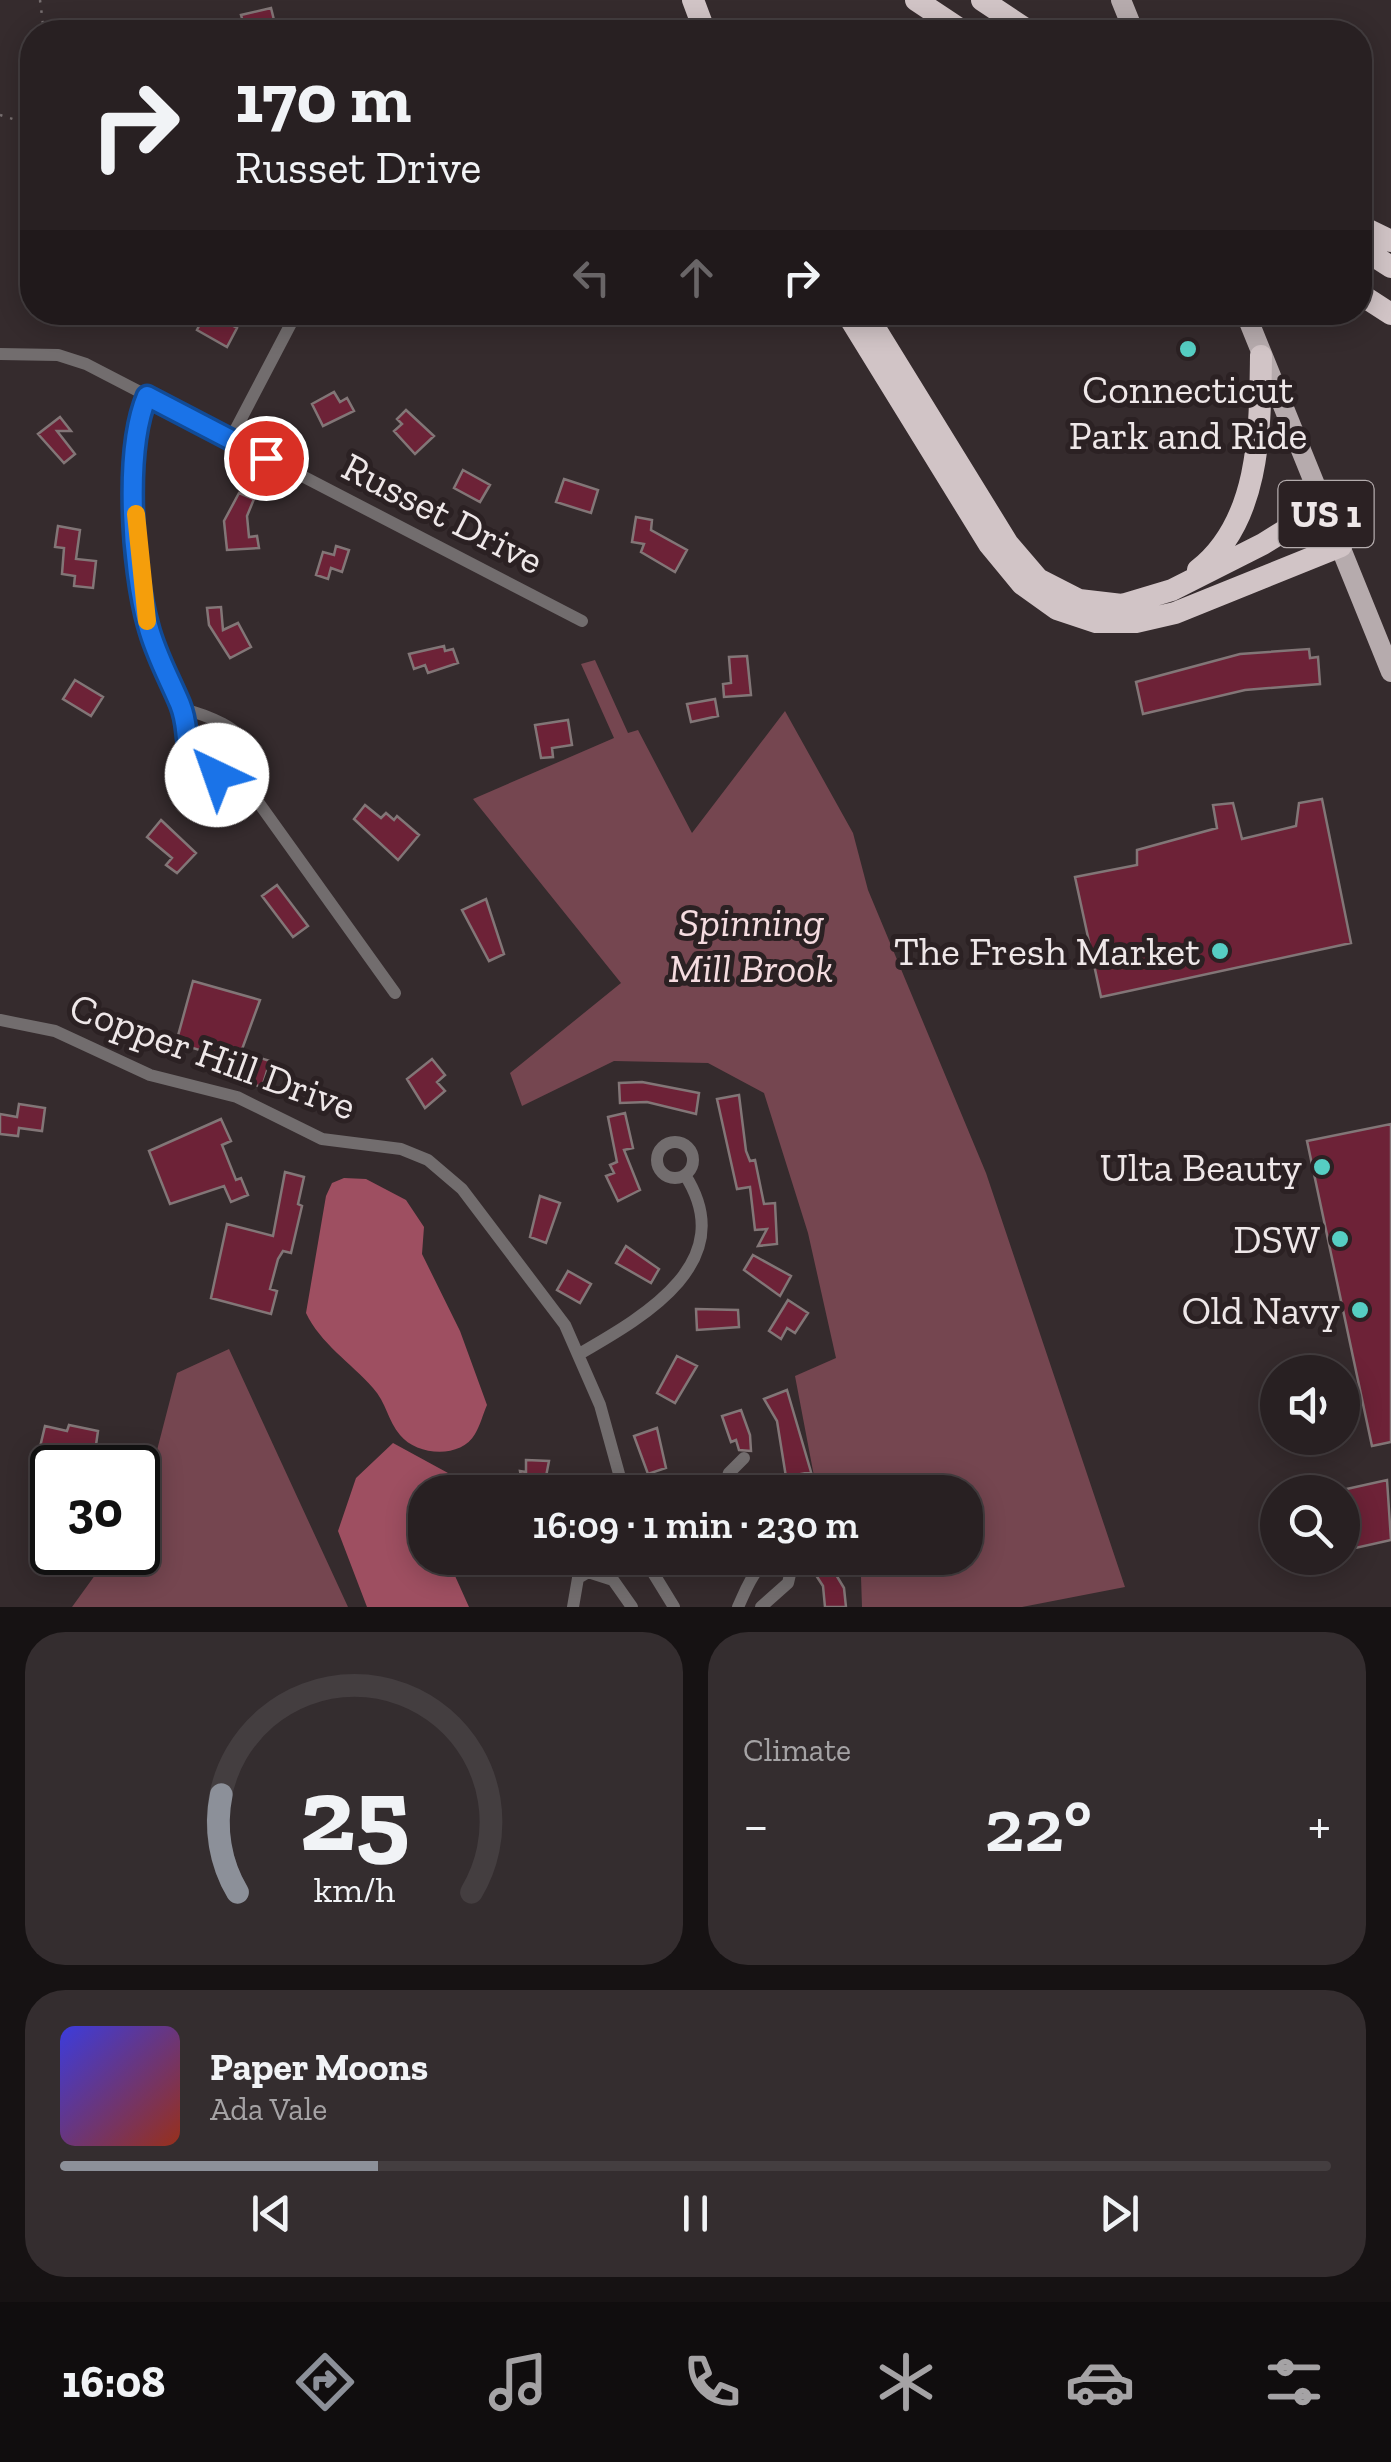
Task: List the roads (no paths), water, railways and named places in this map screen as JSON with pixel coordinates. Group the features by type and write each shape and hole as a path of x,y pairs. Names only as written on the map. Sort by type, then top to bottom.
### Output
{"highway":[{"path":"916,0 946,20"},
{"path":"982,0 1012,20"},
{"path":"854,325 989,544 1022,584 1057,609 1096,622 1156,617 1341,546"},
{"path":"873,325 1008,544 1038,579 1079,600 1122,604 1172,590 1263,544 1322,507"},
{"path":"1172,590 1206,564 1228,537 1246,496 1258,451 1261,356"}],"main road":[{"name":"US 1","path":"1250,325 1391,672"}],"street":[{"path":"230,440 290,325"},
{"name":"Russet Drive","path":"0,354 58,355 86,364 582,621"},
{"path":"147,396 138,417 135,458 140,580 152,639 182,709 186,744 202,765 217,775 238,774 248,764 250,746 236,732 182,709"},
{"path":"238,774 395,993"},
{"name":"Copper Hill Drive","path":"0,1020 54,1030 150,1075 237,1097 322,1139 401,1149 428,1160 462,1189 510,1249 581,1353 619,1475"},
{"path":"581,1353 638,1320 684,1273 704,1239 704,1216 685,1175"},
{"path":"728,1475 744,1458"},
{"path":"573,1607 578,1578 588,1572 613,1580 632,1607"},
{"path":"654,1575 674,1607"},
{"path":"738,1607 755,1575"},
{"path":"761,1607 788,1583 790,1575"}],"place":[{"name":"Connecticut Park and Ride","path":"1188,349"},
{"name":"The Fresh Market","path":"1220,951"},
{"name":"Ulta Beauty","path":"1322,1167"},
{"name":"DSW","path":"1340,1239"},
{"name":"Old Navy","path":"1360,1310"}],"park label":[{"name":"Spinning Mill Brook","path":"751,945"}]}
